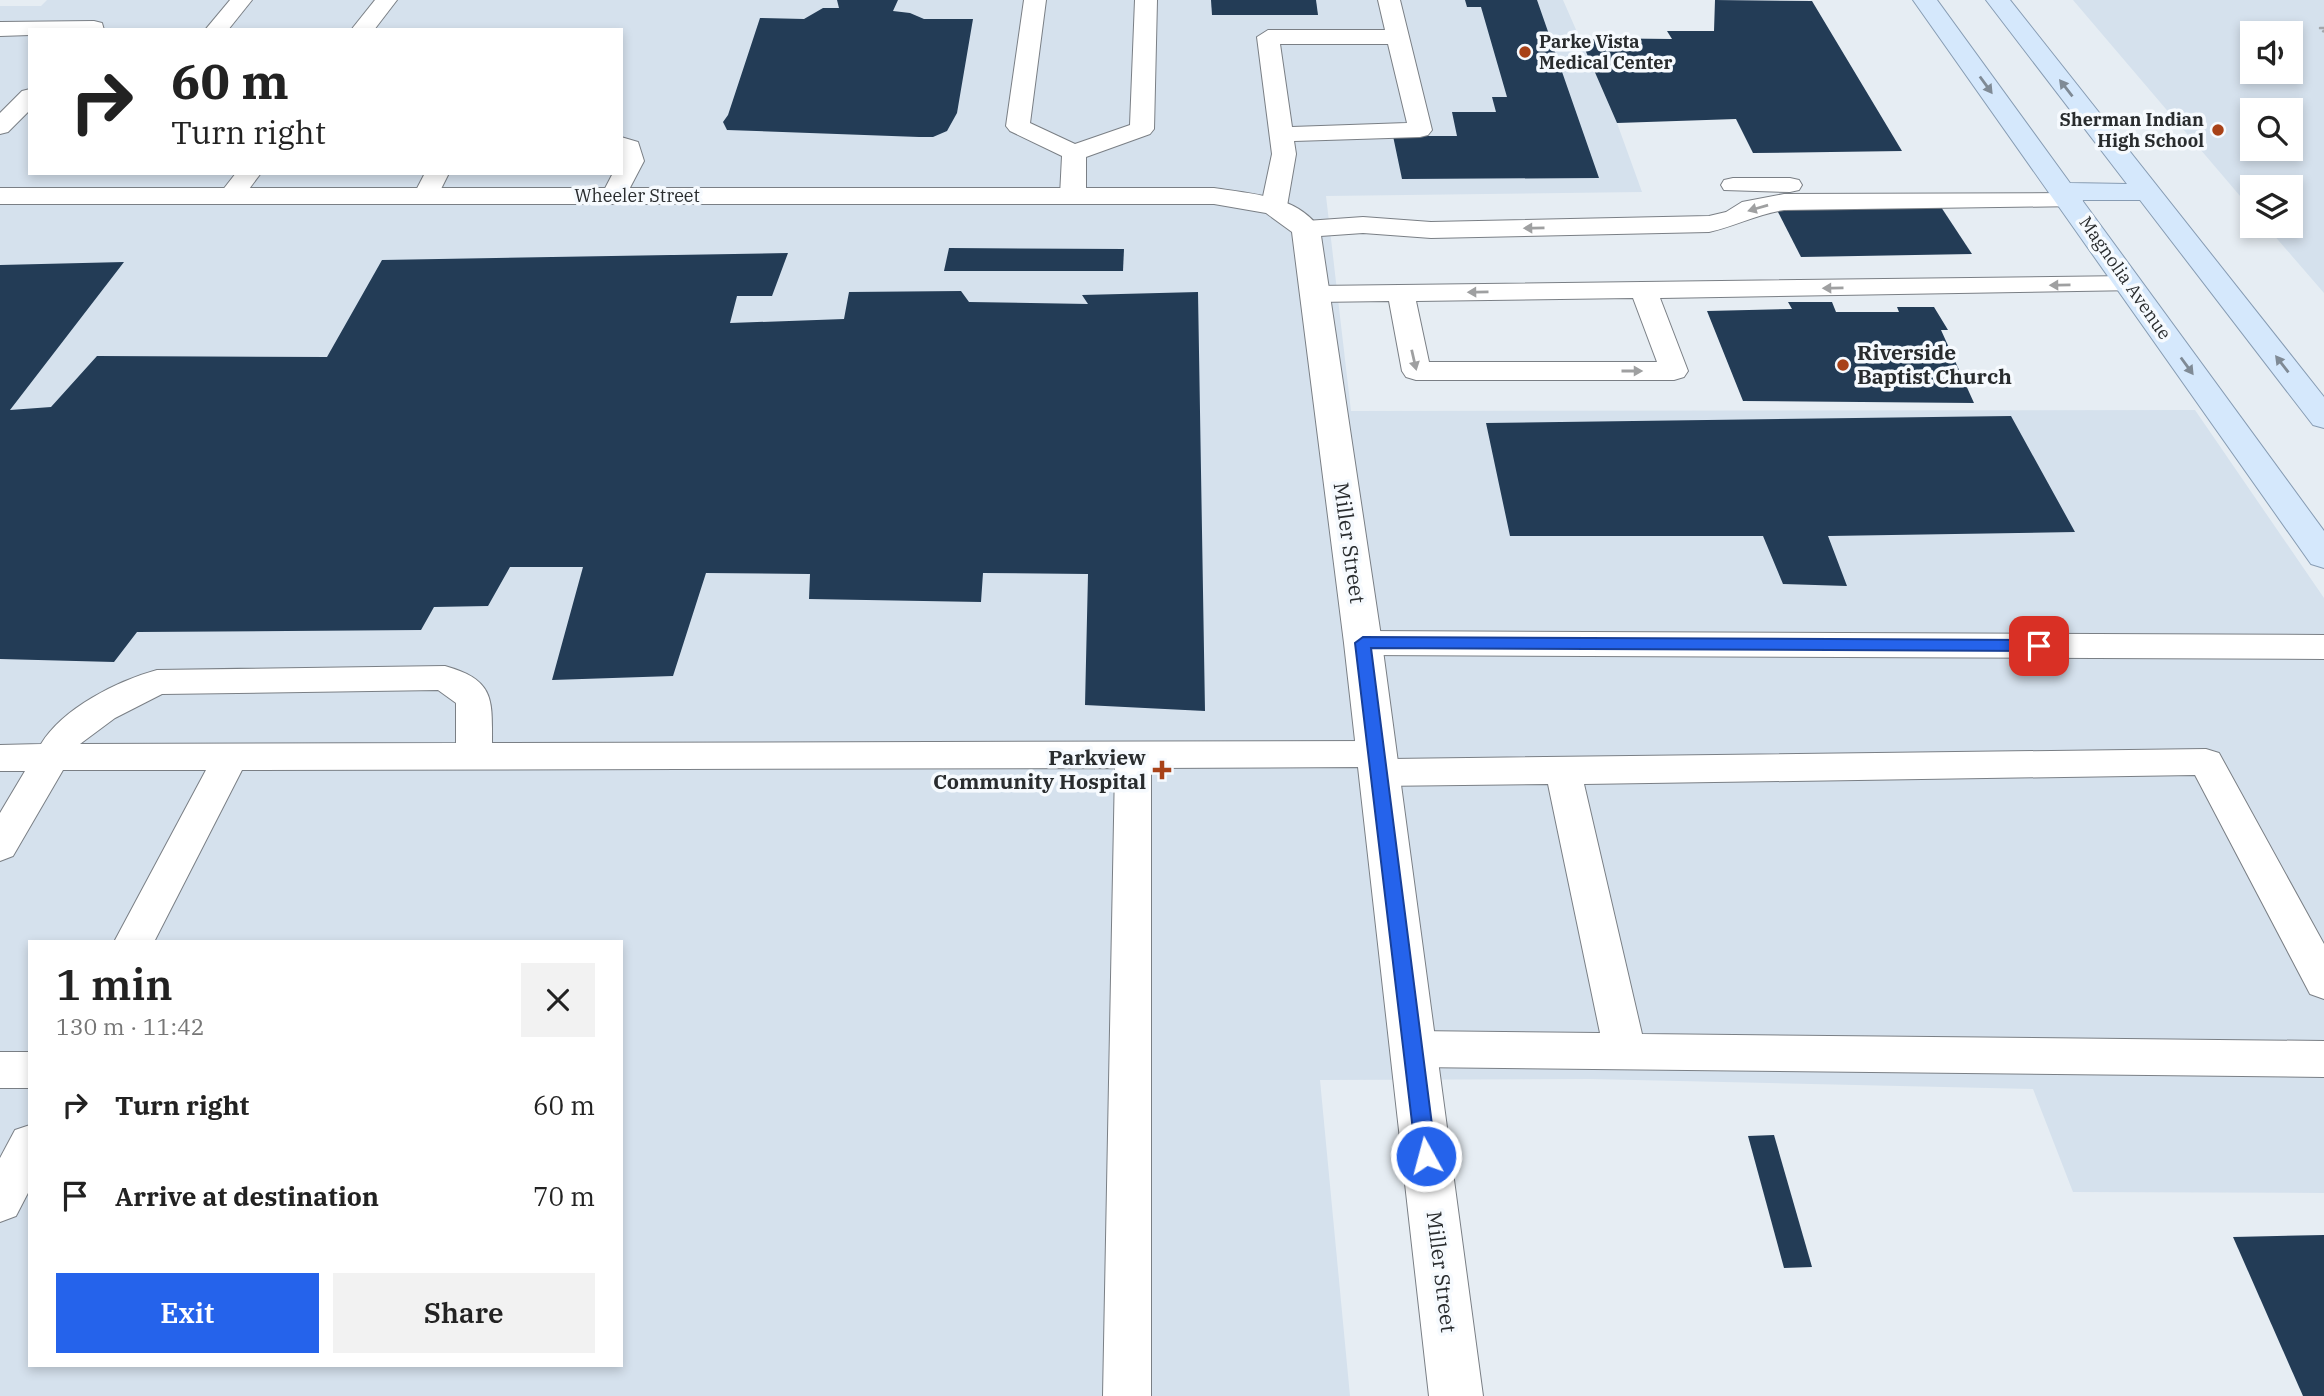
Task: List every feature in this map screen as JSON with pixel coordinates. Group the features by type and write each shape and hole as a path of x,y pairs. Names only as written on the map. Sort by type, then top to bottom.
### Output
{"main road":[{"name":"Magnolia Avenue","path":"1925,0 2324,556"},
{"path":"1998,0 2324,418"},
{"path":"2066,196 2146,192"}],"street":[{"name":"Wheeler Street","path":"0,196 231,196 432,184 614,196 1214,196 1274,205"},
{"path":"1274,205 1306,229"},
{"name":"Miller Street","path":"1306,229 1363,643 1457,1396"}],"lane":[{"path":"218,28 241,0"},
{"path":"364,28 386,0"},
{"path":"1035,0 1018,126 1074,153 1142,129 1146,0"},
{"path":"1281,134 1420,130 1389,0"},
{"path":"0,30 28,29"},
{"path":"1274,205 1284,154 1268,37 1398,37"},
{"path":"0,127 28,98"},
{"path":"614,196 632,161 629,146 623,144"},
{"path":"1073,196 1074,153"},
{"path":"231,196 247,175"},
{"path":"1733,185 2006,186 2066,196"},
{"path":"1306,229 1363,225 1431,230 1628,227 1709,223 1735,218 1751,207 1784,202 2066,196"},
{"path":"1315,294 2129,284"},
{"path":"1401,293 1416,371 1674,371 1644,290"},
{"path":"1363,643 2324,647"},
{"path":"0,846 63,738 103,709 157,682 445,678 474,698 474,756"},
{"path":"1127,1396 1133,755"},
{"path":"0,758 1133,755 1563,771 2206,762 2324,982"},
{"path":"135,940 230,756"},
{"path":"1563,771 1625,1052"},
{"path":"1413,1049 2324,1059"},
{"path":"0,1070 28,1070"},
{"path":"0,1202 28,1148"}],"shaded area":[{"name":"Parkview Community Hospital","path":"47,0 1563,0 1617,123 1642,192 1326,196 1351,411 2195,410 2324,598 2324,1193 2073,1192 2033,1089 1590,1079 1320,1080 1350,1396 0,1396 0,6 41,6"},
{"name":"Sherman Indian High School","path":"2073,0 2324,0 2324,293 2276,238 2303,238 2303,175 2240,175 2240,196"}],"building":[{"path":"837,0 898,0 893,11 910,13 924,19 973,19 957,113 947,131 933,137 919,137 727,130 723,122 728,115 760,18 804,19 823,8 839,8"},
{"path":"1211,0 1316,0 1318,15 1212,15"},
{"name":"Parke Vista Medical Center","path":"1465,0 1537,0 1599,178 1402,179 1393,136 1457,136 1452,112 1496,112 1492,97 1507,97 1481,7 1467,7"},
{"path":"1715,0 1812,1 1902,151 1753,153 1736,119 1617,123 1580,38 1672,39 1667,31 1714,31"},
{"path":"1941,207 1972,254 1801,257 1777,210"},
{"path":"949,248 1124,249 1123,271 944,271"},
{"path":"788,253 772,296 737,296 730,323 844,319 849,292 961,291 969,302 1088,304 1082,295 1198,292 1205,711 1085,705 1088,574 983,573 981,602 809,599 810,574 706,573 673,676 552,680 583,567 510,567 488,606 434,607 421,630 137,632 114,662 0,659 0,265 124,262 10,410 51,407 97,356 327,357 382,260"},
{"name":"Riverside Baptist Church","path":"1788,302 1832,302 1836,312 1899,312 1897,307 1934,307 1948,330 1941,330 1974,403 1743,401 1707,311 1792,309"},
{"path":"2011,416 2075,532 1828,536 1847,586 1783,584 1763,536 1510,536 1486,423"},
{"path":"1774,1135 1812,1267 1784,1268 1748,1136"},
{"path":"2324,1235 2324,1396 2303,1396 2233,1237"}],"place":[{"name":"Parke Vista Medical Center","path":"1525,52"},
{"name":"Sherman Indian High School","path":"2218,130"},
{"name":"Riverside Baptist Church","path":"1843,365"},
{"name":"Parkview Community Hospital","path":"1162,770"}],"route":[{"path":"1426,1156 1363,643 2039,646"}]}
